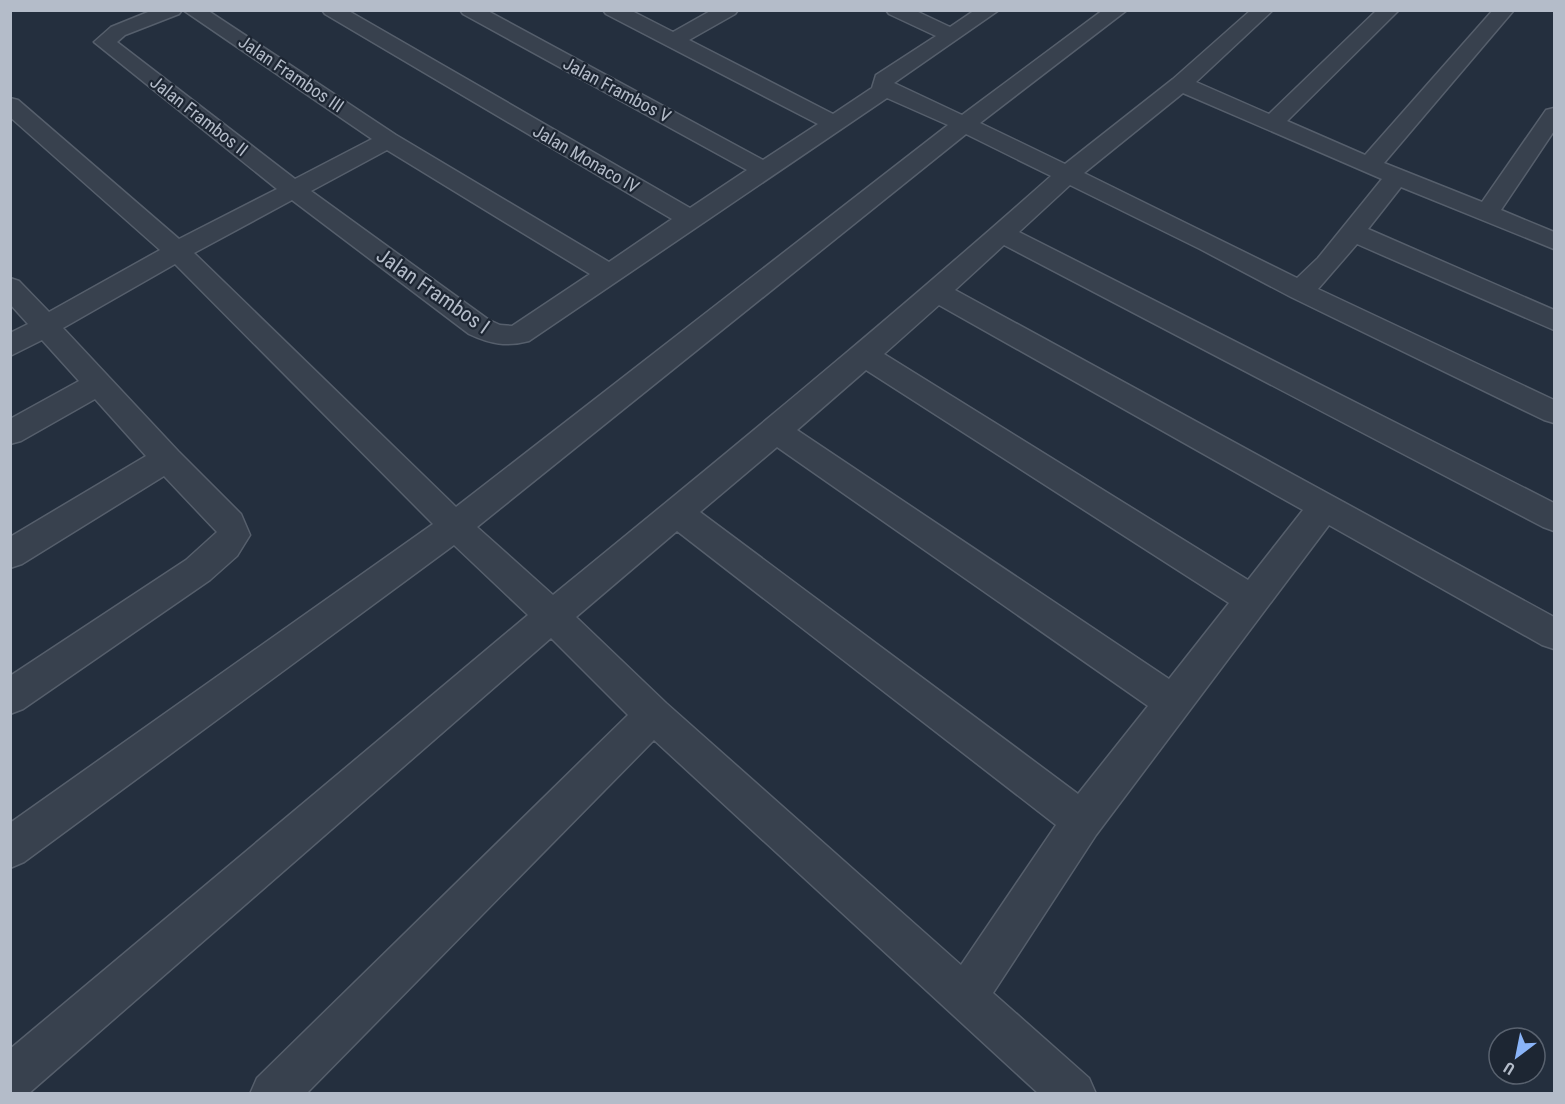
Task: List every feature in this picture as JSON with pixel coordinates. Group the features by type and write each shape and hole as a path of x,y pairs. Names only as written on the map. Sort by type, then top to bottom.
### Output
{"street":[{"name":"Jalan Frambos II","path":"172,10 118,31 104,42 294,190"},
{"name":"Jalan Frambos III","path":"193,10 388,140 608,273"},
{"name":"Jalan Monaco IV","path":"332,10 482,100 690,219"},
{"name":"Jalan Frambos V","path":"470,10 763,169"},
{"path":"613,10 834,123"},
{"path":"674,40 728,10"},
{"path":"896,10 952,35 989,10"},
{"path":"10,848 455,526 964,124 1117,10"},
{"path":"10,1079 552,616 864,356 1066,175 1181,84 1263,10"},
{"path":"1272,123 1389,10"},
{"path":"1370,164 1504,10"},
{"name":"Jalan Frambos I","path":"294,190 478,327 495,335 508,337 519,334 885,89 881,85 884,80 952,35"},
{"path":"1181,84 1397,177 1554,241"},
{"path":"885,89 964,124 1209,243 1300,291 1554,412"},
{"path":"10,105 177,251 455,526 654,715 1073,1094"},
{"path":"1487,213 1554,115"},
{"path":"10,346 177,251 388,140"},
{"path":"1300,291 1327,264 1397,177"},
{"path":"1001,232 1554,518"},
{"path":"1352,232 1554,321"},
{"path":"10,287 167,459 230,523 234,535 198,570 10,697"},
{"path":"937,292 1554,634"},
{"path":"864,356 1252,600"},
{"path":"10,433 99,383"},
{"path":"776,431 1172,702"},
{"path":"10,554 167,459"},
{"path":"966,996 1082,821 1323,508"},
{"path":"676,512 1082,821"},
{"path":"273,1094 654,715"}]}
